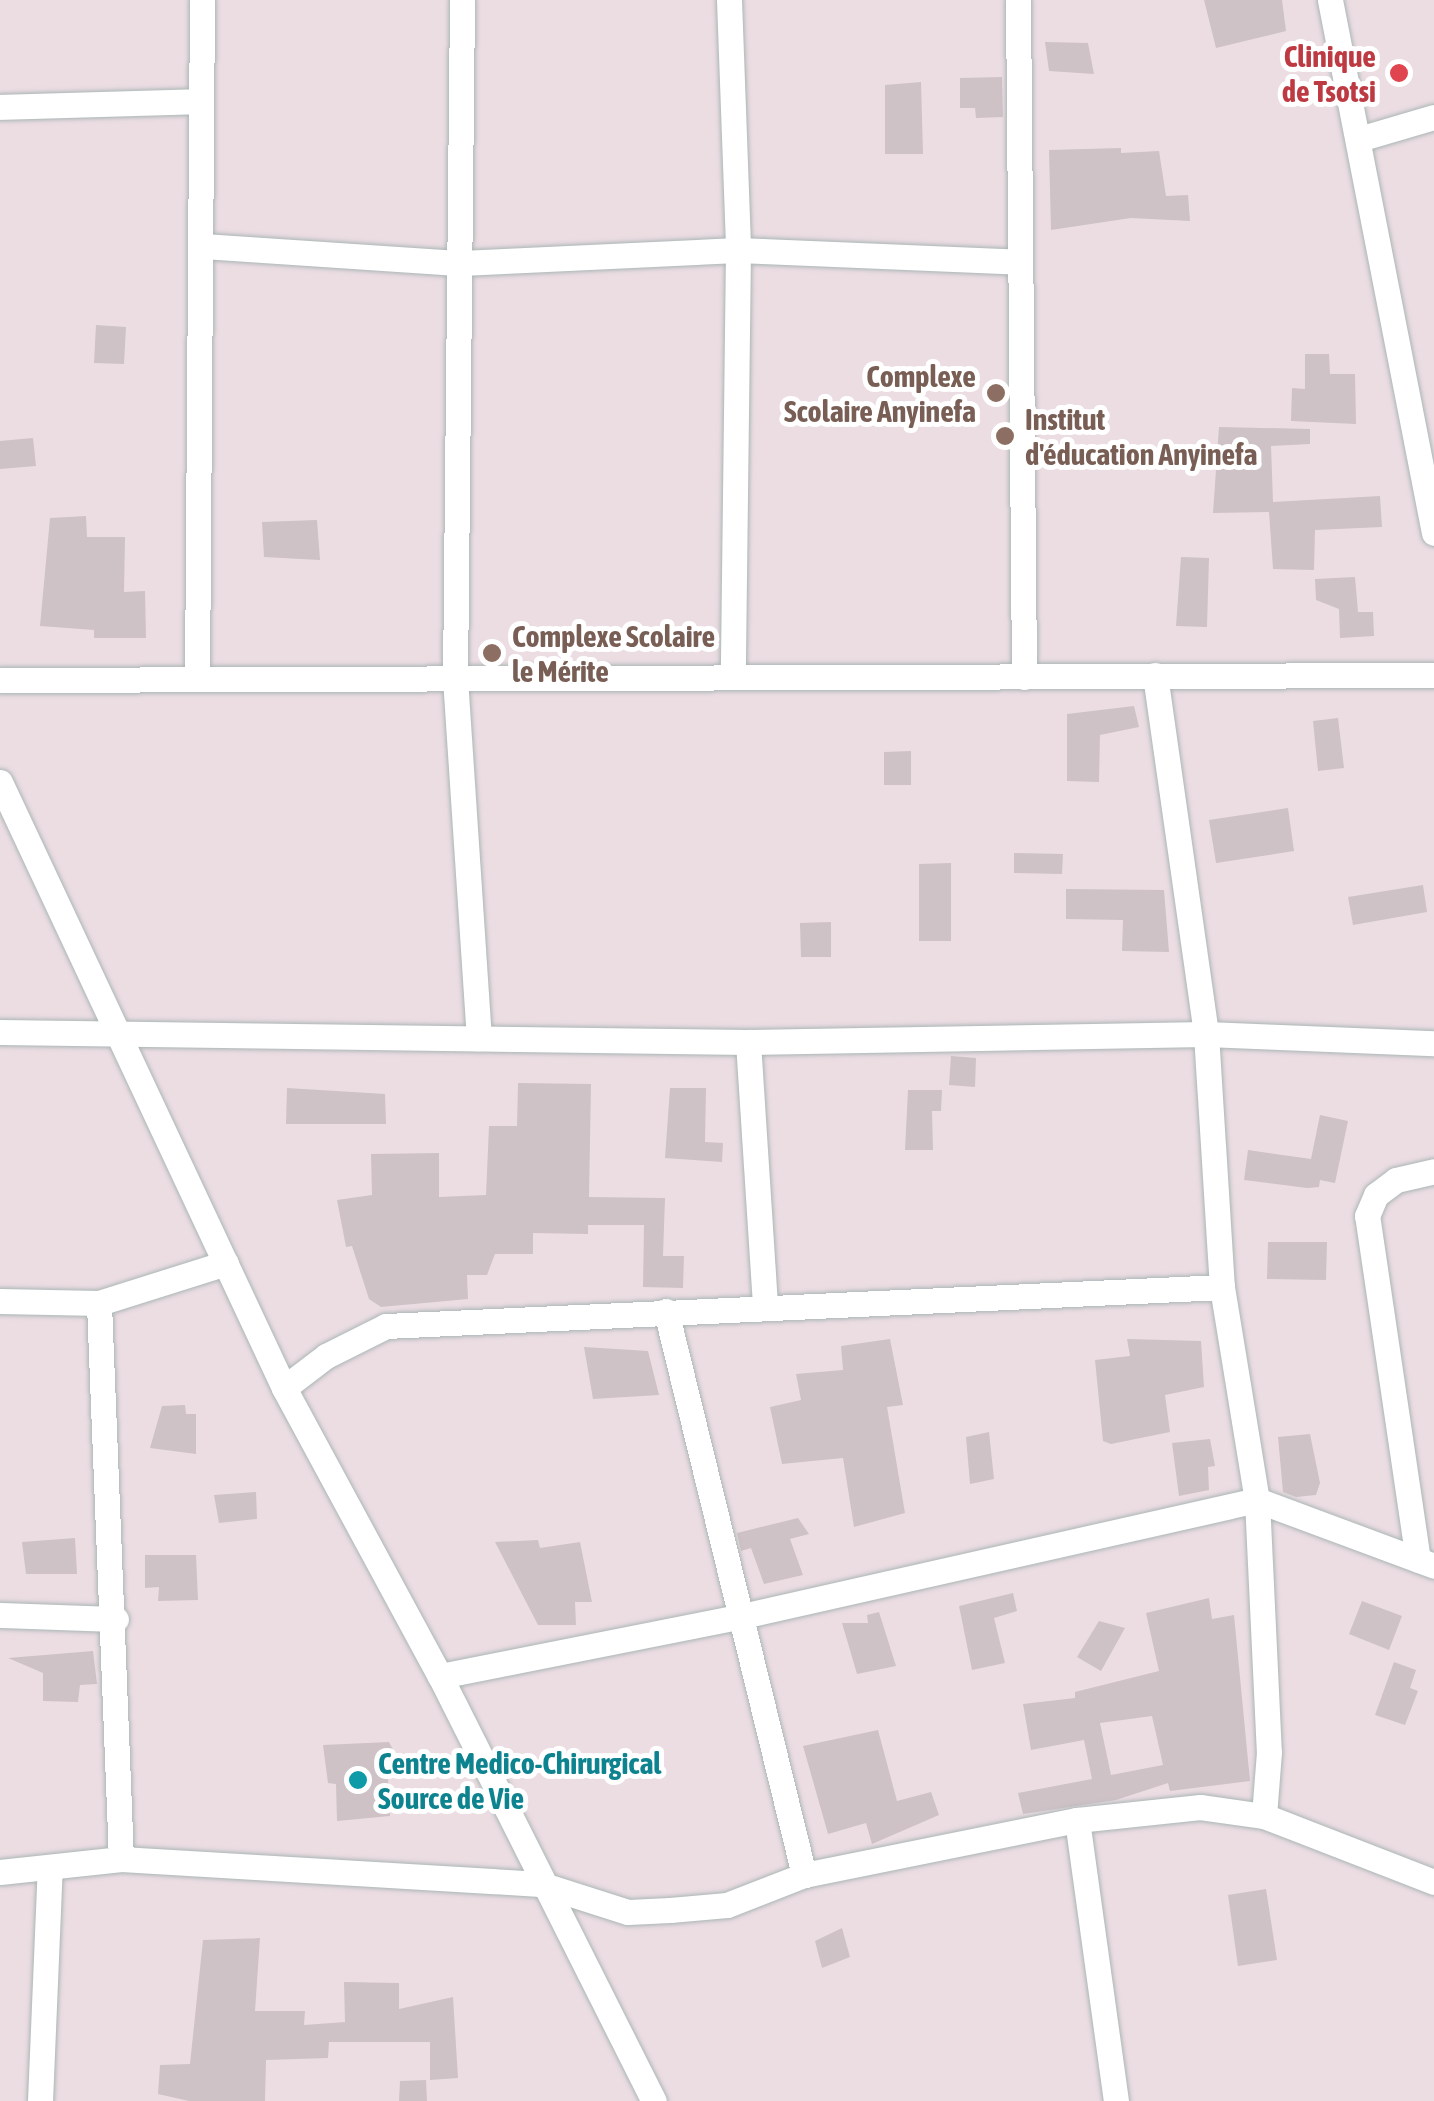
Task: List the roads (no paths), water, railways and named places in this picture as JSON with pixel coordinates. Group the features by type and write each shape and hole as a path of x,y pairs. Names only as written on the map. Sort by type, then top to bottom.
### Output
{"street":[{"path":"197,679 204,246 202,0"},
{"path":"462,0 455,678 478,1038"},
{"path":"729,0 738,250 733,677"},
{"path":"1018,0 1024,678"},
{"path":"1330,0 1422,402 1434,533"},
{"path":"0,108 201,101"},
{"path":"1360,138 1434,117"},
{"path":"204,246 461,262 738,250 1020,262"},
{"path":"0,680 1434,674"},
{"path":"1155,675 1206,1034 1222,1287 1257,1500 1269,1752 1264,1816"},
{"path":"0,782 120,1030 284,1388 440,1676 540,1884 654,2101"},
{"path":"0,1032 120,1030 748,1042 1206,1034 1434,1042"},
{"path":"748,1042 765,1305"},
{"path":"1426,1563 1367,1216 1376,1194 1396,1180 1434,1171"},
{"path":"0,1300 99,1304 226,1262"},
{"path":"284,1388 326,1356 386,1326 765,1305 1222,1287"},
{"path":"99,1304 116,1619 121,1859"},
{"path":"666,1312 804,1876"},
{"path":"440,1676 738,1617 1257,1500 1426,1563"},
{"path":"0,1615 116,1619"},
{"path":"0,1872 121,1859 540,1884 628,1912 727,1905 804,1876 1077,1820 1200,1807 1264,1816 1434,1882"},
{"path":"1077,1820 1116,2101"},
{"path":"40,2101 50,1868"}],"place":[{"name":"Clinique de Tsotsi","path":"1399,73"},
{"name":"Complexe Scolaire Anyinefa","path":"996,393"},
{"name":"Institut d'éducation Anyinefa","path":"1005,436"},
{"name":"Complexe Scolaire le Mérite","path":"492,653"},
{"name":"Centre Medico-Chirurgical Source de Vie","path":"358,1780"}]}
